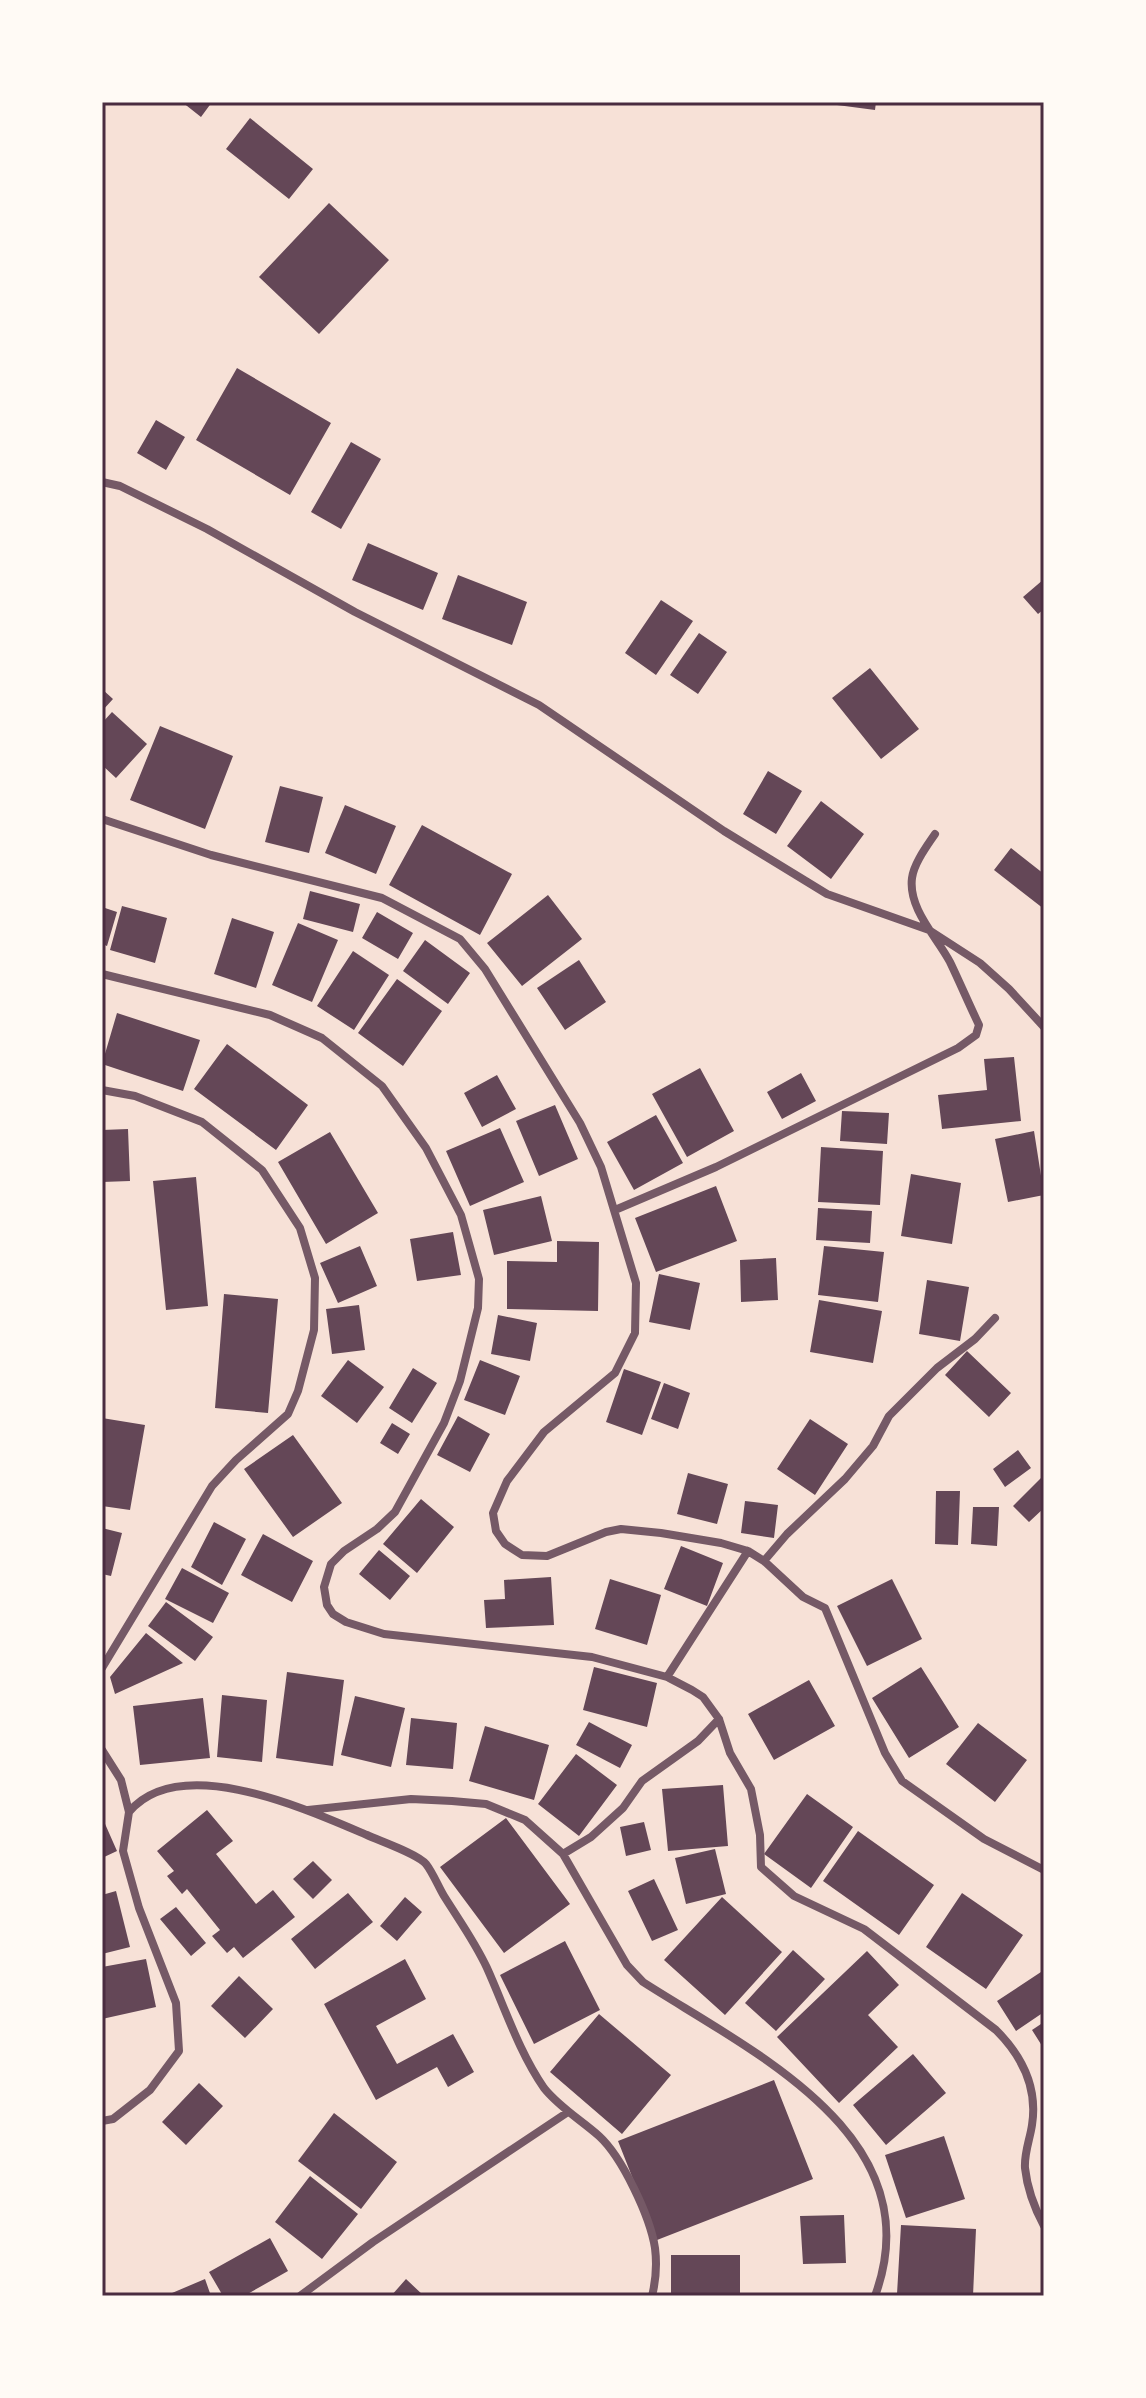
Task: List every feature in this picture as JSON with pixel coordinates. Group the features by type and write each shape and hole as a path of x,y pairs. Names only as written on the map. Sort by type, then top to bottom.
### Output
{"street":[{"path":"102,482 120,486 207,529 355,612 539,705 724,831 827,894 929,930 980,963 1044,1027"},
{"path":"102,819 211,855 382,898 460,939 485,969 580,1123 601,1167 636,1283 635,1333 615,1373 544,1432 507,1481 493,1513 496,1531 505,1544 522,1555 547,1556 621,1529 661,1533 748,1551 764,1561 803,1597 825,1608 885,1753 902,1781 984,1839 1044,1870"},
{"path":"615,1210 716,1167 958,1048 976,1035 979,1025 943,949 917,906 912,877 935,834"},
{"path":"102,974 270,1015 322,1038 382,1086 426,1148 461,1215 479,1279 478,1308 460,1381 444,1423 395,1512 331,1564 324,1587 327,1605 333,1614 346,1622 384,1634 592,1657 667,1677 703,1697 719,1719 730,1753 751,1789 760,1835 761,1867 794,1896 864,1929 1010,2044 1029,2077 1033,2104 1025,2167 1044,2226"},
{"path":"102,1090 135,1096 202,1122 262,1170 300,1228 315,1278 314,1330 298,1391 288,1414 212,1486 102,1668"},
{"path":"764,1561 787,1534 845,1479 873,1446 889,1416 937,1368 975,1339 995,1318"},
{"path":"667,1677 748,1551"},
{"path":"563,1854 591,1837 623,1808 642,1781 698,1741 719,1719"},
{"path":"102,1750 121,1780 129,1812 123,1851 139,1908 176,2003 179,2051 150,2090 113,2119 102,2121"},
{"path":"129,1812 147,1796 181,1786 203,1785 252,1791 425,1862 471,1936 505,2015 545,2089 601,2138 626,2174 655,2247 656,2280 652,2296"},
{"path":"303,1810 411,1799 486,1804 525,1820 563,1854 627,1965 643,1982 769,2062 822,2106 855,2140 871,2165 884,2198 888,2234 881,2280 875,2296"},
{"path":"300,2296 373,2242 568,2112"}],"building":[{"path":"182,102 212,102 201,117"},
{"path":"837,102 876,102 875,110 837,105"},
{"path":"250,118 313,169 289,199 226,149"},
{"path":"329,203 389,260 319,334 259,277"},
{"path":"237,368 331,423 290,495 196,440"},
{"path":"156,420 185,437 166,470 137,453"},
{"path":"351,442 381,459 341,529 311,512"},
{"path":"368,543 438,573 423,610 352,580"},
{"path":"458,575 527,602 512,645 442,619"},
{"path":"1044,579 1044,609 1038,614 1023,597"},
{"path":"661,600 693,621 656,675 625,653"},
{"path":"699,633 727,652 698,694 670,675"},
{"path":"870,668 919,729 881,759 832,698"},
{"path":"102,689 113,699 102,711"},
{"path":"112,712 147,744 116,778 102,765 102,723"},
{"path":"160,726 233,756 205,829 130,800"},
{"path":"768,771 802,791 776,834 743,814"},
{"path":"280,786 323,797 309,853 265,842"},
{"path":"821,801 864,834 831,879 787,846"},
{"path":"345,805 396,826 376,874 325,853"},
{"path":"422,825 512,874 480,935 389,885"},
{"path":"1011,848 1044,874 1044,909 994,870"},
{"path":"310,891 360,904 353,932 303,919"},
{"path":"548,895 582,939 522,986 487,943"},
{"path":"122,906 167,918 155,963 110,950"},
{"path":"102,907 117,912 107,946 102,944"},
{"path":"377,912 413,933 398,959 362,938"},
{"path":"232,918 274,932 256,988 214,974"},
{"path":"298,923 338,940 312,1002 272,985"},
{"path":"425,940 470,973 448,1004 403,971"},
{"path":"353,951 389,975 354,1030 317,1006"},
{"path":"579,960 606,1002 565,1030 537,988"},
{"path":"397,979 442,1011 403,1066 358,1033"},
{"path":"117,1013 200,1040 183,1091 102,1064"},
{"path":"227,1044 308,1105 276,1150 194,1089"},
{"path":"1014,1057 1021,1121 942,1129 938,1095 987,1090 984,1059"},
{"path":"700,1068 734,1131 687,1157 652,1094"},
{"path":"801,1073 816,1101 782,1119 767,1092"},
{"path":"497,1075 516,1109 482,1127 464,1093"},
{"path":"555,1105 578,1159 539,1176 516,1121"},
{"path":"842,1111 889,1113 887,1144 840,1141"},
{"path":"656,1115 683,1163 634,1190 607,1142"},
{"path":"500,1128 524,1182 470,1206 446,1151"},
{"path":"128,1129 130,1181 102,1182 102,1130"},
{"path":"1034,1131 1044,1195 1008,1202 995,1139"},
{"path":"330,1132 378,1213 326,1244 278,1162"},
{"path":"821,1147 883,1151 880,1205 818,1202"},
{"path":"911,1174 961,1183 952,1244 901,1236"},
{"path":"196,1177 208,1306 166,1310 153,1181"},
{"path":"716,1186 737,1241 656,1272 635,1218"},
{"path":"541,1196 552,1241 494,1255 483,1210"},
{"path":"818,1208 872,1211 870,1243 816,1240"},
{"path":"453,1232 461,1275 417,1281 410,1239"},
{"path":"557,1241 599,1242 598,1311 507,1309 507,1261 557,1262"},
{"path":"360,1246 377,1286 338,1303 320,1263"},
{"path":"824,1246 884,1252 878,1302 818,1295"},
{"path":"776,1258 778,1300 741,1302 740,1260"},
{"path":"659,1274 700,1283 690,1330 649,1322"},
{"path":"927,1280 969,1287 960,1341 919,1334"},
{"path":"224,1294 278,1299 268,1413 215,1408"},
{"path":"819,1300 882,1311 873,1363 810,1352"},
{"path":"359,1305 365,1350 332,1354 326,1309"},
{"path":"498,1315 537,1323 530,1361 491,1354"},
{"path":"967,1351 1011,1393 989,1417 945,1375"},
{"path":"348,1360 384,1387 357,1423 321,1396"},
{"path":"480,1360 520,1376 505,1415 464,1400"},
{"path":"413,1368 437,1383 412,1423 389,1408"},
{"path":"624,1369 661,1382 642,1435 606,1422"},
{"path":"664,1383 690,1393 678,1429 651,1419"},
{"path":"458,1416 490,1434 470,1472 437,1455"},
{"path":"102,1418 145,1425 130,1510 102,1506"},
{"path":"810,1419 848,1444 815,1495 777,1469"},
{"path":"392,1423 410,1434 398,1454 380,1443"},
{"path":"293,1435 342,1503 293,1537 244,1469"},
{"path":"1018,1450 1031,1468 1005,1487 993,1469"},
{"path":"688,1473 728,1484 717,1524 677,1514"},
{"path":"1044,1475 1044,1508 1029,1522 1013,1506"},
{"path":"936,1491 960,1491 958,1545 935,1544"},
{"path":"421,1499 454,1527 417,1573 383,1544"},
{"path":"745,1501 778,1505 774,1538 741,1533"},
{"path":"973,1507 999,1507 997,1546 971,1544"},
{"path":"214,1522 246,1539 222,1585 191,1567"},
{"path":"102,1528 122,1533 111,1576 102,1574"},
{"path":"263,1534 313,1561 292,1602 241,1575"},
{"path":"681,1546 723,1563 707,1606 664,1589"},
{"path":"379,1550 410,1576 390,1600 359,1574"},
{"path":"182,1568 229,1593 213,1623 165,1599"},
{"path":"551,1577 554,1625 486,1628 484,1600 505,1599 504,1580"},
{"path":"610,1579 661,1595 647,1645 595,1629"},
{"path":"892,1579 922,1639 867,1666 837,1606"},
{"path":"166,1602 213,1637 195,1661 148,1626"},
{"path":"146,1633 183,1663 115,1694 110,1677"},
{"path":"594,1667 657,1683 647,1727 583,1710"},
{"path":"921,1667 959,1727 909,1758 872,1698"},
{"path":"287,1672 344,1680 333,1766 276,1758"},
{"path":"809,1680 835,1726 774,1760 748,1714"},
{"path":"222,1695 267,1700 262,1762 217,1757"},
{"path":"355,1696 405,1708 391,1767 341,1755"},
{"path":"203,1698 210,1758 140,1765 133,1706"},
{"path":"411,1718 457,1723 453,1769 406,1765"},
{"path":"589,1722 632,1745 620,1768 576,1745"},
{"path":"978,1723 1027,1760 995,1802 946,1764"},
{"path":"485,1726 549,1745 534,1800 469,1781"},
{"path":"576,1754 617,1785 579,1836 538,1804"},
{"path":"723,1785 728,1846 668,1851 662,1789"},
{"path":"807,1794 853,1827 811,1888 764,1854"},
{"path":"207,1810 233,1841 216,1854 256,1904 273,1890 295,1917 243,1958 234,1947 227,1953 212,1936 220,1930 187,1889 182,1894 167,1876 174,1871 157,1851"},
{"path":"102,1817 117,1851 102,1858"},
{"path":"506,1818 570,1904 504,1953 440,1867"},
{"path":"644,1822 651,1850 626,1856 620,1827"},
{"path":"858,1831 934,1885 899,1935 823,1881"},
{"path":"715,1849 726,1894 686,1904 675,1858"},
{"path":"313,1861 332,1880 313,1899 293,1879"},
{"path":"654,1879 678,1930 652,1941 628,1891"},
{"path":"116,1891 130,1947 102,1954 102,1895"},
{"path":"348,1893 373,1922 315,1969 291,1939"},
{"path":"962,1893 1023,1935 986,1989 926,1947"},
{"path":"405,1897 422,1912 397,1941 380,1926"},
{"path":"722,1897 782,1952 725,2015 664,1960"},
{"path":"176,1907 206,1943 191,1956 160,1919"},
{"path":"565,1941 600,2010 534,2044 500,1975"},
{"path":"793,1950 825,1979 776,2031 745,2003"},
{"path":"867,1951 899,1985 868,2015 898,2047 839,2103 777,2037"},
{"path":"146,1959 156,2007 102,2019 102,1967"},
{"path":"405,1959 426,1999 376,2026 397,2064 453,2034 474,2072 448,2087 437,2067 376,2100 324,2004"},
{"path":"1044,1970 1044,2012 1016,2031 997,2001"},
{"path":"239,1976 273,2009 245,2038 211,2006"},
{"path":"599,2014 671,2075 622,2134 550,2072"},
{"path":"1044,2022 1044,2049 1032,2030"},
{"path":"913,2054 946,2093 886,2145 853,2105"},
{"path":"774,2080 813,2179 657,2240 618,2141"},
{"path":"199,2083 223,2106 186,2145 162,2122"},
{"path":"334,2113 397,2162 361,2209 298,2161"},
{"path":"944,2136 965,2199 906,2218 885,2155"},
{"path":"310,2176 358,2214 322,2259 275,2222"},
{"path":"844,2215 846,2263 803,2264 800,2216"},
{"path":"901,2225 976,2229 973,2296 897,2294"},
{"path":"270,2238 288,2271 244,2296 223,2296 209,2272"},
{"path":"671,2255 740,2255 740,2296 671,2296"},
{"path":"205,2279 211,2296 165,2296"},
{"path":"406,2279 424,2296 391,2296"}]}
